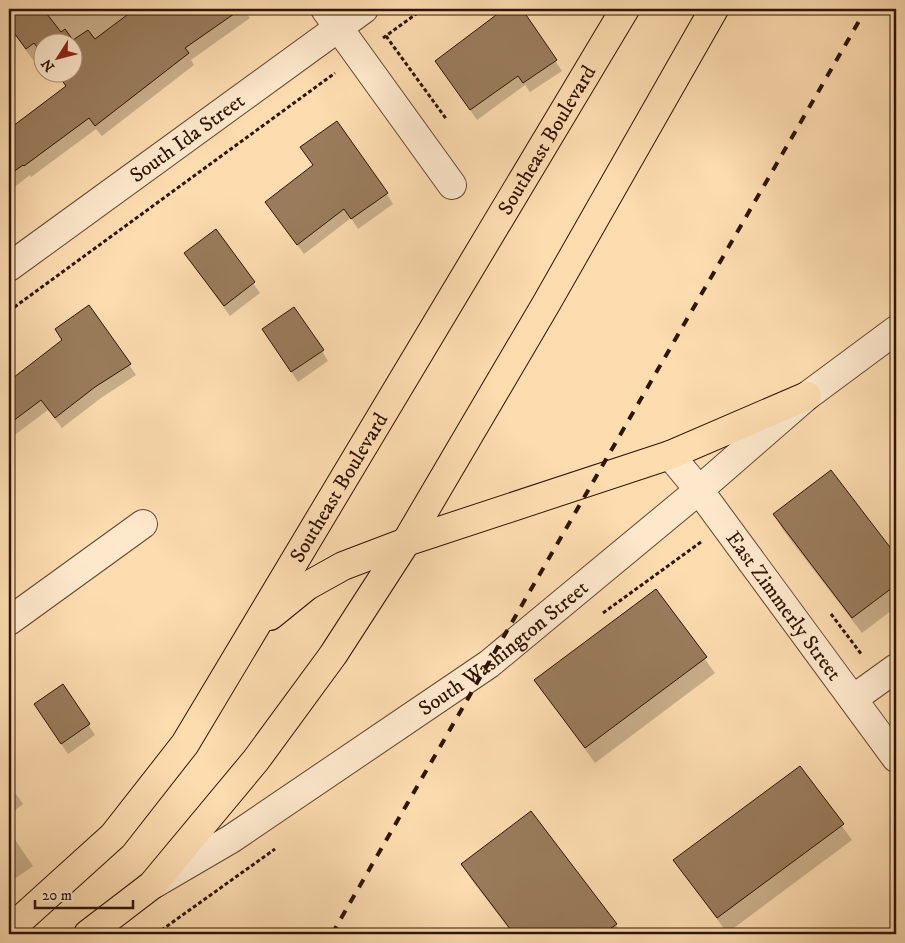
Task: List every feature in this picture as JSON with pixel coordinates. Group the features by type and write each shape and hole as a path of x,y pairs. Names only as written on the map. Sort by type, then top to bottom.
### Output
{"main road":[{"name":"Southeast Boulevard","path":"9,930 114,836 185,744 625,9"},
{"path":"152,885 256,760 333,655 406,542 551,295 714,9"},
{"path":"256,626 307,586 336,570 406,542 670,455 807,396"},
{"name":"South Washington Street","path":"88,934 152,885"}],"street":[{"name":"South Ida Street","path":"9,267 332,18 373,19"},
{"path":"332,18 452,185"},
{"name":"South Washington Street","path":"152,885 231,839 489,664 699,490 807,396 896,330"},
{"name":"East Zimmerly Street","path":"670,455 699,490 896,758"},
{"path":"9,621 143,524"},
{"path":"853,699 888,674"}],"path":[{"path":"9,311 423,9"},
{"path":"373,19 447,120"},
{"path":"602,613 724,525"},
{"path":"827,608 888,674"},
{"path":"156,934 281,845"}],"building":[{"path":"9,9 43,9 61,32 32,32 32,44 26,49 9,26"},
{"path":"135,9 241,9 185,48 189,53 95,126 89,118 9,175 9,129 66,86 63,82 82,82 82,34 88,30 95,39"},
{"path":"504,9 522,9 557,60 523,83 518,76 470,110 435,61"},
{"path":"337,121 388,193 351,219 344,209 297,245 265,202 313,165 300,147"},
{"path":"216,229 255,282 224,306 184,253"},
{"path":"89,305 131,364 95,387 55,418 41,400 9,424 9,381 62,340 55,329"},
{"path":"294,307 324,350 291,372 262,329"},
{"path":"831,470 896,555 896,585 852,618 773,514"},
{"path":"656,589 707,657 585,748 534,680"},
{"path":"63,684 90,724 61,744 34,704"},
{"path":"800,766 844,824 717,918 673,860"},
{"path":"531,811 617,924 603,934 514,934 461,864"}],"railway":[{"path":"332,934 866,9"}]}
